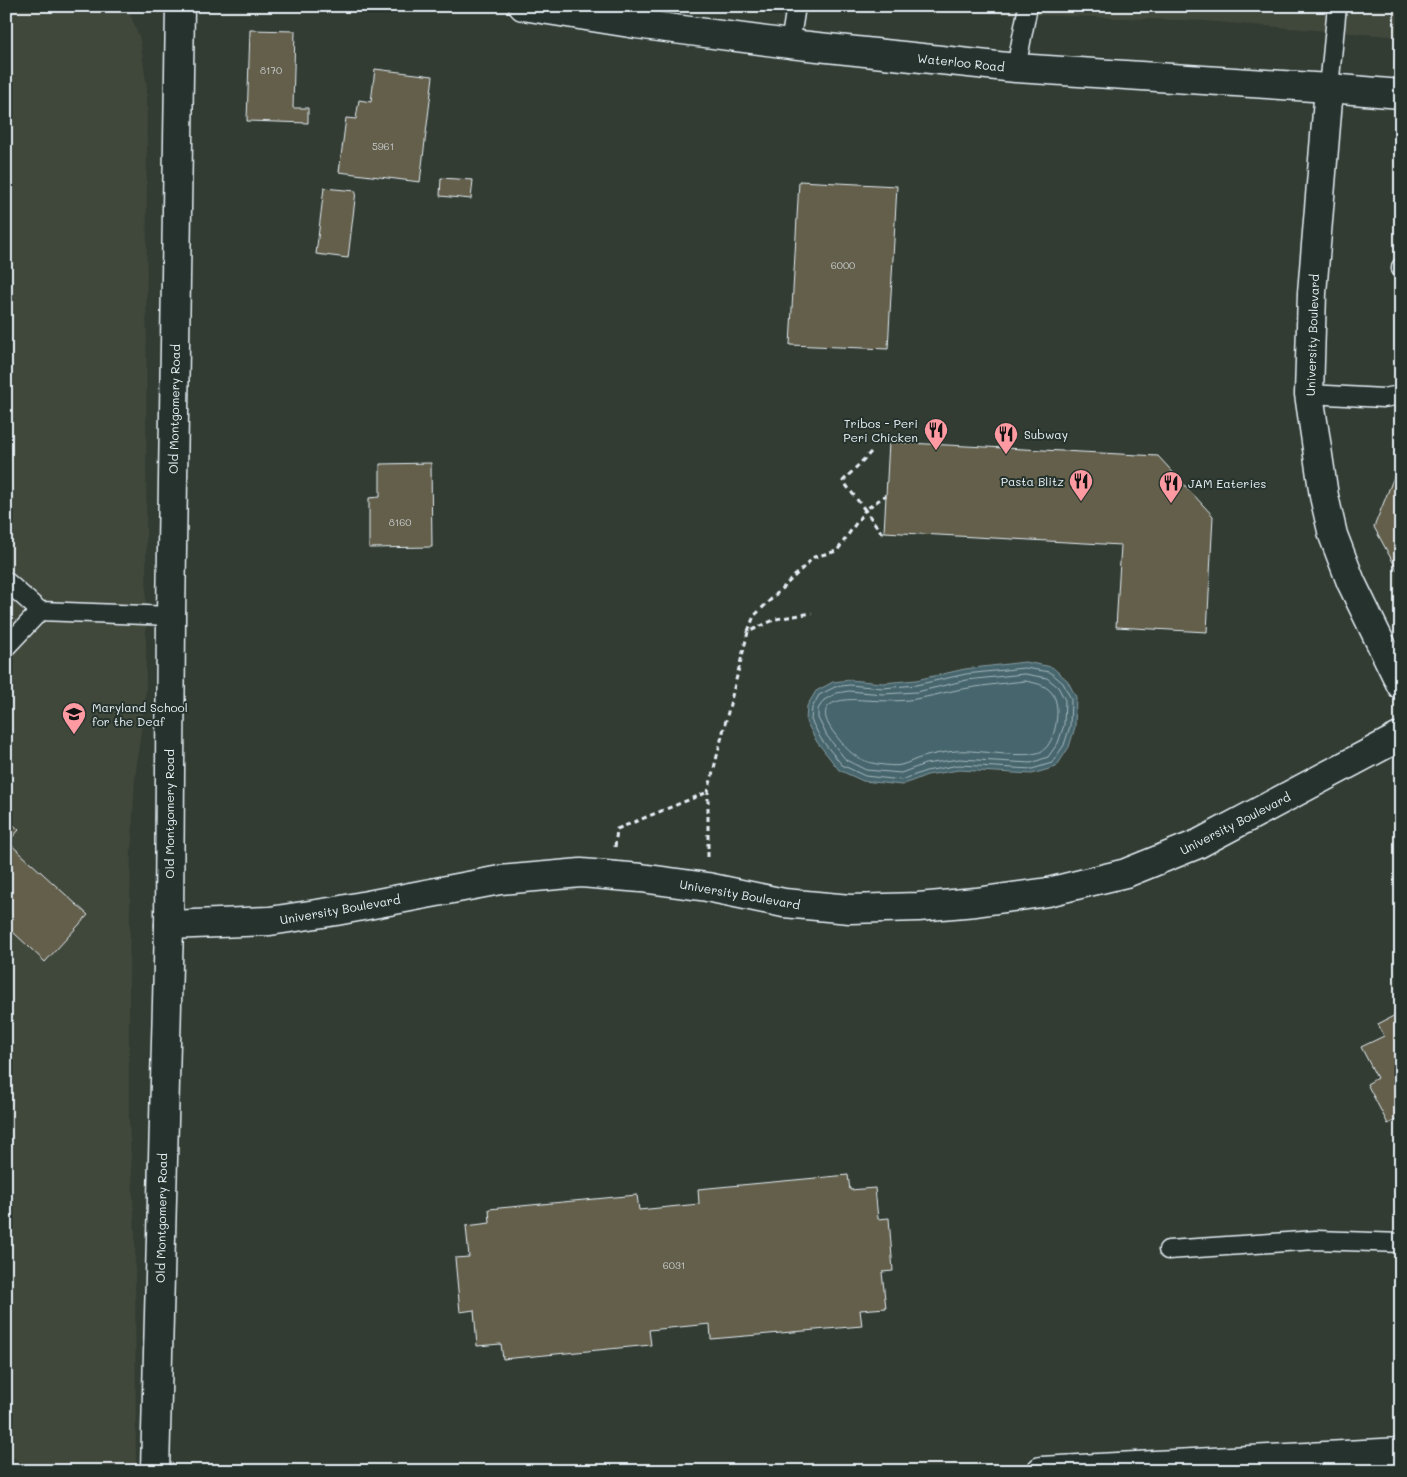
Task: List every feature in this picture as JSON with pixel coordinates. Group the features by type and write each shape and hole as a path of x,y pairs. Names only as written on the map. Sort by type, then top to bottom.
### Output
{"main road":[{"name":"Old Montgomery Road","path":"155,1471 168,925 180,6"},
{"name":"Waterloo Road","path":"523,6 636,24 790,44 1016,68 1401,94"},
{"name":"University Boulevard","path":"1329,88 1312,293 1308,394 1324,496 1333,535 1350,582 1401,685"},
{"name":"University Boulevard","path":"168,925 270,921 336,911 500,880 581,872 708,887 784,904 850,909 967,903 1048,892 1126,873 1198,844 1401,736"},
{"path":"1041,1471 1401,1452"}],"lane":[{"path":"790,44 796,6"},
{"path":"1016,68 1028,6"},
{"path":"1329,88 1337,6"},
{"path":"1308,394 1383,398 1401,395"},
{"path":"6,581 40,611 171,616"},
{"path":"6,646 40,611"},
{"path":"1168,1250 1316,1240 1401,1243"}],"path":[{"path":"871,452 843,480 884,536"},
{"path":"708,887 708,792 748,632 754,616 814,557 837,551 865,510 886,495"},
{"path":"748,632 776,619 812,613"},
{"path":"613,875 617,828 708,792"}],"shaded area":[{"name":"Maryland School for the Deaf","path":"6,6 127,6 140,39 147,88 146,689 135,780 131,854 129,990 129,1117 135,1232 136,1471 32,1471 6,1452"},
{"path":"827,6 1401,6 1401,37 1203,21 927,11 897,12"}],"water":[{"path":"1025,662 1052,667 1067,680 1076,697 1075,727 1069,747 1056,767 1032,774 959,770 927,775 902,785 863,781 839,770 817,742 806,721 807,706 816,691 833,682 849,680 883,683 916,680 965,669"}],"building":[{"path":"250,30 295,31 293,108 308,108 308,123 247,121"},
{"path":"375,69 433,76 420,182 339,172 346,118 356,119 359,100 371,102"},
{"path":"441,178 473,180 471,199 440,196"},
{"path":"799,181 897,186 888,349 790,345"},
{"path":"324,188 356,191 348,258 316,254"},
{"path":"889,442 1158,456 1213,516 1207,632 1116,627 1121,545 884,532"},
{"path":"1401,459 1401,577 1374,527"},
{"path":"431,463 432,547 369,548 369,498 380,497 380,464"},
{"path":"6,818 19,830 8,842 88,915 45,962 13,932 6,940"},
{"path":"1401,1012 1401,1124 1398,1119 1388,1124 1367,1084 1377,1078 1361,1047 1384,1036 1378,1024"},
{"path":"848,1175 850,1190 875,1188 878,1219 889,1218 893,1271 882,1272 886,1308 860,1310 862,1326 711,1339 710,1324 649,1330 651,1345 503,1359 501,1344 477,1346 474,1310 460,1312 455,1258 469,1257 466,1226 490,1223 489,1209 637,1195 639,1210 699,1204 698,1189"}],"place":[{"name":"Tribos - Peri Peri Chicken","path":"936,451"},
{"name":"Subway","path":"1006,455"},
{"name":"Pasta Blitz","path":"1081,502"},
{"name":"JAM Eateries","path":"1171,504"},
{"name":"Maryland School for the Deaf","path":"74,735"}]}
